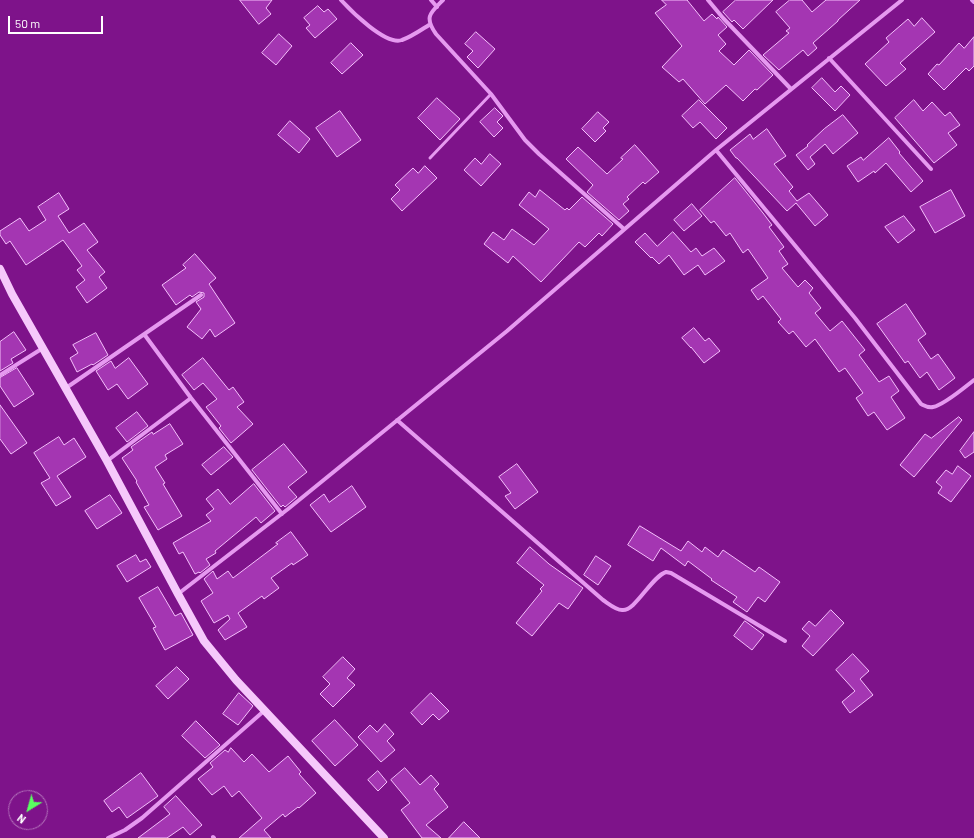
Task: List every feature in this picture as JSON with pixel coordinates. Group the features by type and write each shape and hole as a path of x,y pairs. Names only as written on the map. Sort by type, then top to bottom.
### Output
{"street":[{"path":"341,0 378,33 392,40 401,41 429,25"},
{"path":"431,0 437,6"},
{"path":"443,0 430,16 429,25 436,34 491,94 525,140 624,229"},
{"path":"708,0 723,18 791,89"},
{"path":"178,594 282,514 377,438 507,331 716,150 902,0"},
{"path":"829,58 930,170"},
{"path":"716,150 855,318 921,404 926,407 933,408 940,405 974,380"},
{"path":"0,269 12,294 107,461 204,641 236,680 384,838"},
{"path":"66,388 201,295"},
{"path":"144,334 191,398 282,514"},
{"path":"0,375 43,348"},
{"path":"107,461 191,398"},
{"path":"397,420 603,600 617,609 627,610 655,579 666,572 671,573 785,641"},
{"path":"108,838 125,830 142,818 265,710"}],"lane":[{"path":"430,158 491,94"}],"building":[{"path":"240,0 272,0 266,8 271,14 259,24"},
{"path":"662,0 687,0 704,21 712,14 717,19 718,17 727,27 718,35 726,44 719,51 734,65 749,50 773,75 757,90 755,89 743,101 726,85 705,104 683,79 679,82 662,67 682,46 655,13 666,5"},
{"path":"736,0 773,0 743,29 734,20 732,22 723,12"},
{"path":"790,0 802,0 812,12 826,0 860,0 813,43 817,48 808,56 803,50 779,70 763,55 789,33 786,31 790,28 776,12"},
{"path":"318,6 324,12 328,9 337,19 315,38 306,28 310,25 304,18"},
{"path":"922,18 935,32 900,63 906,69 886,86 865,64 889,42 886,38 908,19 914,26"},
{"path":"476,32 495,49 478,68 467,57 473,51 465,44"},
{"path":"279,34 292,46 276,65 262,53"},
{"path":"974,37 974,66 969,71 966,68 944,90 928,74 937,64 939,65 959,43 964,48"},
{"path":"351,43 363,55 342,74 331,63"},
{"path":"822,78 835,92 841,86 850,95 835,111 812,88"},
{"path":"437,98 460,119 440,140 418,118"},
{"path":"699,100 727,128 716,139 700,122 693,128 682,116"},
{"path":"914,100 923,111 932,102 945,116 950,112 960,125 948,133 957,145 934,163 895,118"},
{"path":"495,108 503,116 497,122 503,128 494,137 480,122"},
{"path":"340,111 361,140 337,157 316,128"},
{"path":"598,112 609,122 603,128 606,131 595,142 582,129"},
{"path":"843,115 858,133 833,154 825,144 810,157 815,164 808,170 796,155 808,146 807,145 824,129"},
{"path":"290,121 310,139 299,153 278,135"},
{"path":"767,129 786,156 774,164 793,187 789,191 797,201 809,193 828,215 815,226 796,203 787,211 730,150 750,134 753,139"},
{"path":"889,138 900,152 899,153 923,181 911,192 886,163 875,173 874,171 858,182 847,166 861,157 863,160"},
{"path":"635,145 659,172 645,184 643,182 627,197 629,199 623,204 629,211 619,220 587,192 593,185 566,159 578,147 607,174"},
{"path":"490,154 501,164 481,186 464,170 475,158 481,164"},
{"path":"425,166 437,178 402,211 391,199 400,190 395,185 413,168 418,173"},
{"path":"735,178 772,225 769,227 784,247 779,251 788,264 782,268 798,287 805,280 813,288 809,293 821,308 815,313 830,331 842,321 865,350 859,355 879,382 889,376 899,391 891,397 905,418 887,430 874,412 868,416 856,398 863,393 845,368 839,372 815,339 806,347 793,331 789,334 778,322 781,319 763,296 758,300 751,290 768,278 748,249 743,253 730,233 726,236 714,221 711,223 700,210"},
{"path":"540,190 565,210 567,208 569,210 582,197 613,224 602,236 599,233 585,247 579,242 541,282 513,256 508,263 484,244 493,232 504,240 512,229 534,245 549,229 519,205 529,192 535,197"},
{"path":"951,190 965,216 935,233 920,207"},
{"path":"59,193 69,209 58,216 69,233 84,223 98,242 87,250 105,272 99,277 107,288 87,303 76,287 85,280 77,270 82,266 63,240 26,265 10,241 6,244 0,235 0,231 20,218 29,231 46,220 38,207"},
{"path":"692,204 702,216 684,231 674,220"},
{"path":"904,216 915,230 898,243 885,227"},
{"path":"673,232 691,252 696,248 702,256 714,248 725,261 705,275 698,265 684,275 669,255 659,264 635,242 645,233 657,246"},
{"path":"195,254 216,278 209,284 235,323 215,337 210,329 202,339 187,327 201,309 196,302 204,297 204,293 199,292 192,297 190,295 176,305 162,285 186,268 183,265"},
{"path":"906,304 926,334 918,340 931,359 938,354 955,378 939,390 927,372 920,378 908,361 905,363 877,324"},
{"path":"694,328 705,341 709,338 720,351 704,363 682,338"},
{"path":"14,332 26,350 11,359 13,363 0,371 0,342"},
{"path":"96,333 108,355 93,365 92,364 77,372 70,358 78,353 73,345"},
{"path":"129,358 148,384 128,399 117,384 108,390 96,371 111,361 115,368"},
{"path":"203,358 229,390 233,387 244,402 237,407 253,424 231,443 219,428 221,426 206,407 217,399 203,383 194,390 182,375"},
{"path":"17,368 34,394 14,407 0,386 0,378"},
{"path":"0,405 27,443 11,454 0,439"},
{"path":"137,412 148,426 127,442 116,428"},
{"path":"959,417 962,420 914,477 900,465 925,434 931,438"},
{"path":"170,424 183,444 165,455 167,459 155,467 182,516 158,530 144,507 149,505 136,482 137,481 122,458 133,450 131,447 152,432 153,434"},
{"path":"974,432 974,452 965,458 960,451"},
{"path":"59,437 64,445 74,438 86,457 57,476 71,497 56,506 41,483 50,478 34,453"},
{"path":"284,444 307,472 288,487 297,497 285,507 283,505 281,507 252,470"},
{"path":"224,447 233,457 211,475 202,465"},
{"path":"517,464 538,492 515,509 505,496 511,493 499,477"},
{"path":"958,466 971,476 951,502 938,493 942,487 936,482 946,470 952,474"},
{"path":"254,484 275,511 261,523 256,517 215,551 216,553 206,559 210,565 200,573 195,574 183,552 179,554 173,543 211,521 206,515 214,509 206,499 218,489 230,504"},
{"path":"352,486 366,507 331,532 310,505 324,494 329,502"},
{"path":"110,495 122,513 97,529 85,511"},
{"path":"640,526 681,551 688,541 702,552 705,547 718,557 723,550 755,572 759,567 780,582 765,602 758,597 747,612 733,602 737,597 711,580 712,579 688,561 685,566 661,548 653,561 628,545"},
{"path":"291,532 308,555 293,565 292,563 271,578 279,588 264,599 262,596 238,613 247,627 225,640 218,630 230,619 228,615 214,623 201,601 213,593 204,579 213,571 217,579 228,571 233,578 278,544 276,543"},
{"path":"530,547 549,564 583,588 568,609 559,603 532,636 516,623 542,591 540,589 544,585 517,563"},
{"path":"136,555 140,562 146,559 151,567 127,582 117,566"},
{"path":"596,556 611,566 598,585 584,575"},
{"path":"158,587 175,616 181,613 193,635 165,650 153,628 156,627 139,598"},
{"path":"831,610 844,623 813,656 802,646 810,636 802,629 809,621 815,626"},
{"path":"745,621 764,635 752,650 734,636"},
{"path":"853,654 869,671 860,679 873,695 850,713 842,702 855,691 836,670"},
{"path":"343,657 355,669 347,678 355,685 333,707 320,694 330,684 323,677"},
{"path":"177,667 189,679 168,699 156,686"},
{"path":"239,693 253,706 238,725 223,714"},
{"path":"431,693 449,711 439,720 433,714 422,725 411,713"},
{"path":"335,720 358,745 335,766 312,741"},
{"path":"196,721 220,745 205,758 182,736"},
{"path":"385,724 394,734 387,741 395,750 381,762 358,737 370,725 377,732"},
{"path":"231,748 244,762 252,754 269,772 288,756 301,772 299,774 316,793 299,808 298,807 285,817 283,814 264,830 271,838 239,838 262,818 239,791 232,797 224,786 212,795 198,779 213,767 210,763 225,750 228,752"},
{"path":"405,768 420,785 431,775 439,784 434,789 448,807 426,825 441,838 422,838 401,810 410,803 391,780"},
{"path":"378,771 387,782 378,791 368,780"},
{"path":"141,773 158,796 127,818 119,807 112,812 104,801"},
{"path":"176,796 202,825 190,835 183,827 167,838 138,838 170,814 164,807"},
{"path":"464,822 480,838 449,838"}]}
